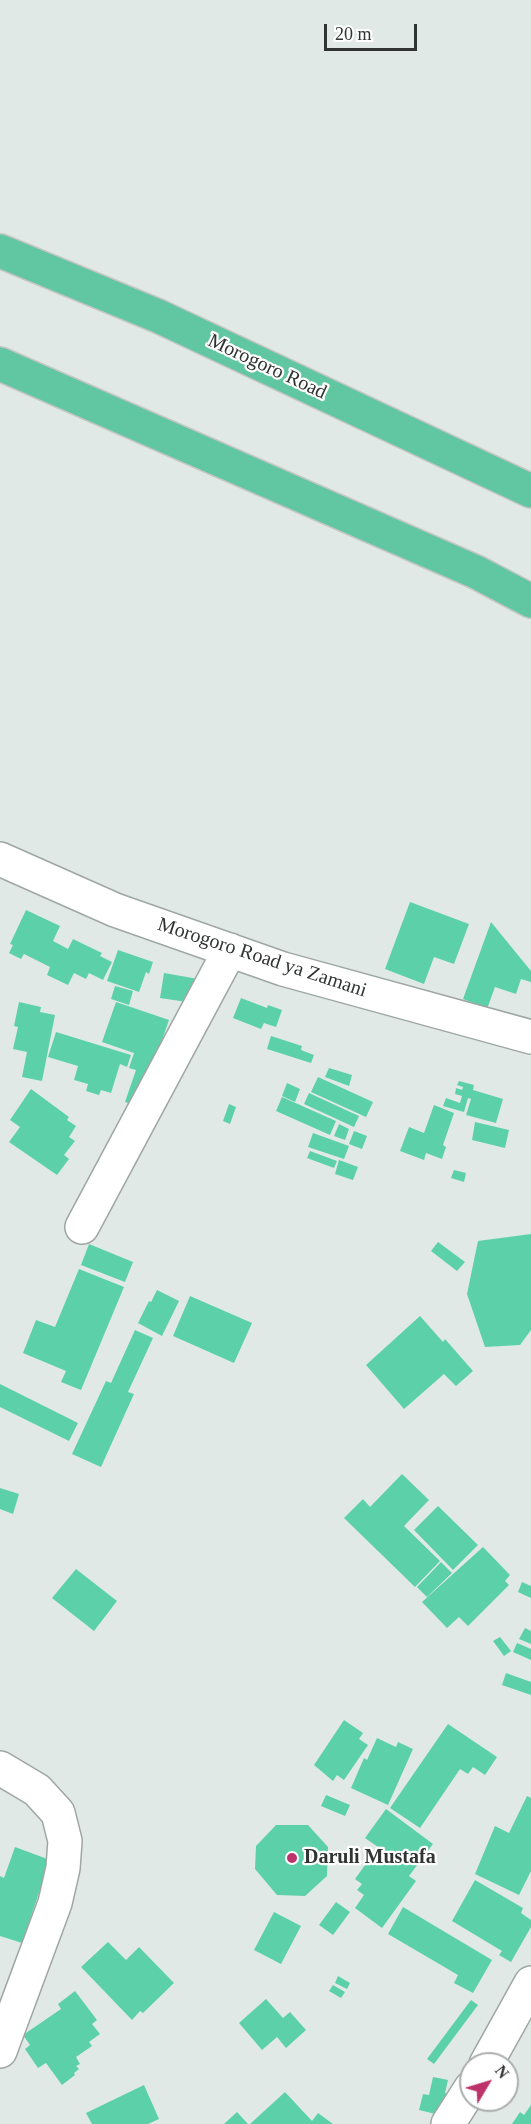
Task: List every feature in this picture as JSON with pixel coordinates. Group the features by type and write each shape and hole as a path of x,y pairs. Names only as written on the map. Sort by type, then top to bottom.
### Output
{"highway":[{"name":"Morogoro Road","path":"0,251 158,316 531,491"},
{"path":"0,364 476,572 531,601"}],"street":[{"name":"Morogoro Road ya Zamani","path":"2,864 115,910 283,969 531,1037"},
{"path":"82,1227 230,950"},
{"path":"0,1768 37,1790 58,1813 64,1841 63,1868 55,1903 0,2051"},
{"path":"493,2052 531,1983"},
{"path":"448,2124 459,2107"}],"building":[{"path":"410,902 469,924 454,964 434,957 424,984 385,969"},
{"path":"26,910 60,926 53,941 68,949 73,939 102,953 100,956 112,962 103,980 89,973 86,979 74,973 68,985 47,975 50,967 24,954 21,959 9,953 13,945 10,944"},
{"path":"491,922 531,971 531,982 521,979 516,994 495,987 487,1009 463,999"},
{"path":"118,950 153,962 149,974 146,972 139,992 107,981"},
{"path":"164,973 204,980 201,1004 160,998"},
{"path":"115,986 133,991 129,1005 111,999"},
{"path":"241,998 267,1008 268,1005 282,1010 276,1027 264,1023 261,1029 233,1018"},
{"path":"19,1002 41,1007 40,1012 55,1015 42,1081 22,1077 27,1052 13,1049 18,1027 14,1026"},
{"path":"116,1002 169,1020 139,1107 125,1102 136,1070 129,1068 134,1053 102,1042"},
{"path":"56,1032 131,1055 127,1067 120,1064 111,1093 101,1090 99,1095 86,1091 88,1084 74,1080 78,1066 48,1057"},
{"path":"271,1036 302,1046 301,1050 314,1055 311,1063 267,1049"},
{"path":"329,1068 352,1075 349,1086 325,1077"},
{"path":"318,1077 373,1102 366,1117 311,1092"},
{"path":"459,1081 474,1085 473,1090 503,1099 496,1123 466,1115 471,1099 468,1098 464,1112 443,1106 446,1098 460,1103 462,1096 455,1094 456,1088 462,1090 463,1087 457,1085"},
{"path":"287,1083 300,1089 295,1102 282,1096"},
{"path":"31,1089 69,1117 67,1120 76,1126 69,1137 75,1141 64,1155 69,1159 57,1175 9,1142 20,1127 10,1120"},
{"path":"309,1093 359,1116 354,1127 304,1104"},
{"path":"282,1097 336,1121 330,1135 276,1111"},
{"path":"229,1104 236,1107 230,1124 223,1121"},
{"path":"434,1105 454,1113 443,1145 446,1147 442,1159 426,1153 424,1160 400,1151 409,1127 424,1133"},
{"path":"475,1122 509,1130 505,1148 472,1140"},
{"path":"339,1124 349,1129 345,1140 334,1136"},
{"path":"354,1131 367,1136 362,1149 349,1144"},
{"path":"313,1133 349,1146 344,1159 308,1147"},
{"path":"310,1151 337,1161 334,1168 307,1158"},
{"path":"339,1160 358,1167 353,1180 335,1174"},
{"path":"454,1170 466,1173 464,1182 451,1178"},
{"path":"531,1234 531,1330 520,1345 485,1347 467,1294 478,1241"},
{"path":"438,1242 465,1262 457,1271 431,1251"},
{"path":"89,1244 133,1262 125,1282 81,1265"},
{"path":"79,1269 124,1287 81,1390 61,1382 66,1371 23,1353 36,1320 55,1327"},
{"path":"157,1290 179,1301 162,1336 138,1323"},
{"path":"190,1296 252,1323 234,1363 173,1336"},
{"path":"420,1316 443,1342 445,1339 473,1371 456,1386 444,1374 404,1409 366,1365"},
{"path":"135,1330 153,1338 128,1392 134,1394 101,1467 72,1454 106,1381 111,1383"},
{"path":"0,1384 78,1423 69,1441 0,1407"},
{"path":"402,1474 429,1500 404,1526 440,1561 415,1587 344,1518 363,1499 370,1507"},
{"path":"0,1488 19,1494 13,1514 0,1509"},
{"path":"438,1506 478,1545 453,1570 414,1530"},
{"path":"483,1547 510,1575 505,1581 509,1585 468,1626 459,1617 447,1628 422,1602"},
{"path":"441,1562 452,1573 427,1597 417,1587"},
{"path":"76,1569 117,1601 94,1631 52,1598"},
{"path":"522,1582 531,1586 531,1598 518,1592"},
{"path":"525,1628 531,1631 531,1644 519,1639"},
{"path":"500,1637 511,1651 504,1656 493,1641"},
{"path":"517,1643 531,1649 531,1660 513,1652"},
{"path":"506,1673 531,1682 531,1695 502,1685"},
{"path":"344,1720 363,1733 359,1739 368,1745 344,1780 337,1775 333,1781 314,1765"},
{"path":"448,1724 497,1757 485,1775 473,1767 468,1774 460,1769 420,1828 390,1808"},
{"path":"377,1738 396,1747 398,1742 413,1749 388,1805 351,1788 364,1758 367,1760"},
{"path":"326,1795 350,1805 345,1816 321,1806"},
{"path":"527,1796 531,1798 531,1871 519,1895 475,1874 495,1826 509,1833"},
{"path":"386,1809 433,1844 409,1876 416,1881 382,1928 355,1908 364,1895 357,1890 362,1884 355,1879 378,1847 365,1838"},
{"name":"Daruli Mustafa","path":"276,1825 308,1825 328,1847 327,1876 305,1896 277,1895 255,1869 256,1846"},
{"path":"15,1847 50,1860 22,1943 0,1936 0,1876 4,1878"},
{"path":"475,1880 523,1908 521,1913 531,1920 531,1927 511,1962 499,1955 502,1951 452,1921"},
{"path":"336,1902 350,1912 333,1935 319,1925"},
{"path":"403,1907 492,1960 473,1993 454,1983 458,1975 388,1934"},
{"path":"274,1912 301,1926 281,1964 254,1950"},
{"path":"108,1942 126,1960 139,1947 174,1983 143,2013 140,2011 132,2020 81,1967"},
{"path":"338,1976 350,1983 347,1989 335,1983"},
{"path":"333,1985 345,1992 341,1998 329,1991"},
{"path":"75,1991 97,2020 92,2024 100,2034 89,2042 92,2046 76,2057 80,2064 76,2066 79,2069 62,2085 46,2063 38,2068 25,2049 30,2045 23,2035 61,2009 58,2004"},
{"path":"266,1999 283,2018 290,2012 306,2030 286,2048 277,2037 262,2050 239,2023"},
{"path":"471,2000 478,2005 434,2064 427,2059"},
{"path":"433,2077 448,2080 445,2093 453,2095 448,2117 419,2110 423,2094 429,2095"},
{"path":"144,2085 159,2119 148,2124 92,2124 86,2113"},
{"path":"285,2092 312,2121 318,2113 333,2124 250,2124"},
{"path":"531,2105 531,2124 512,2124 520,2112 524,2115"},
{"path":"237,2112 248,2124 224,2124"}],"place":[{"name":"Daruli Mustafa","path":"292,1858"}]}
